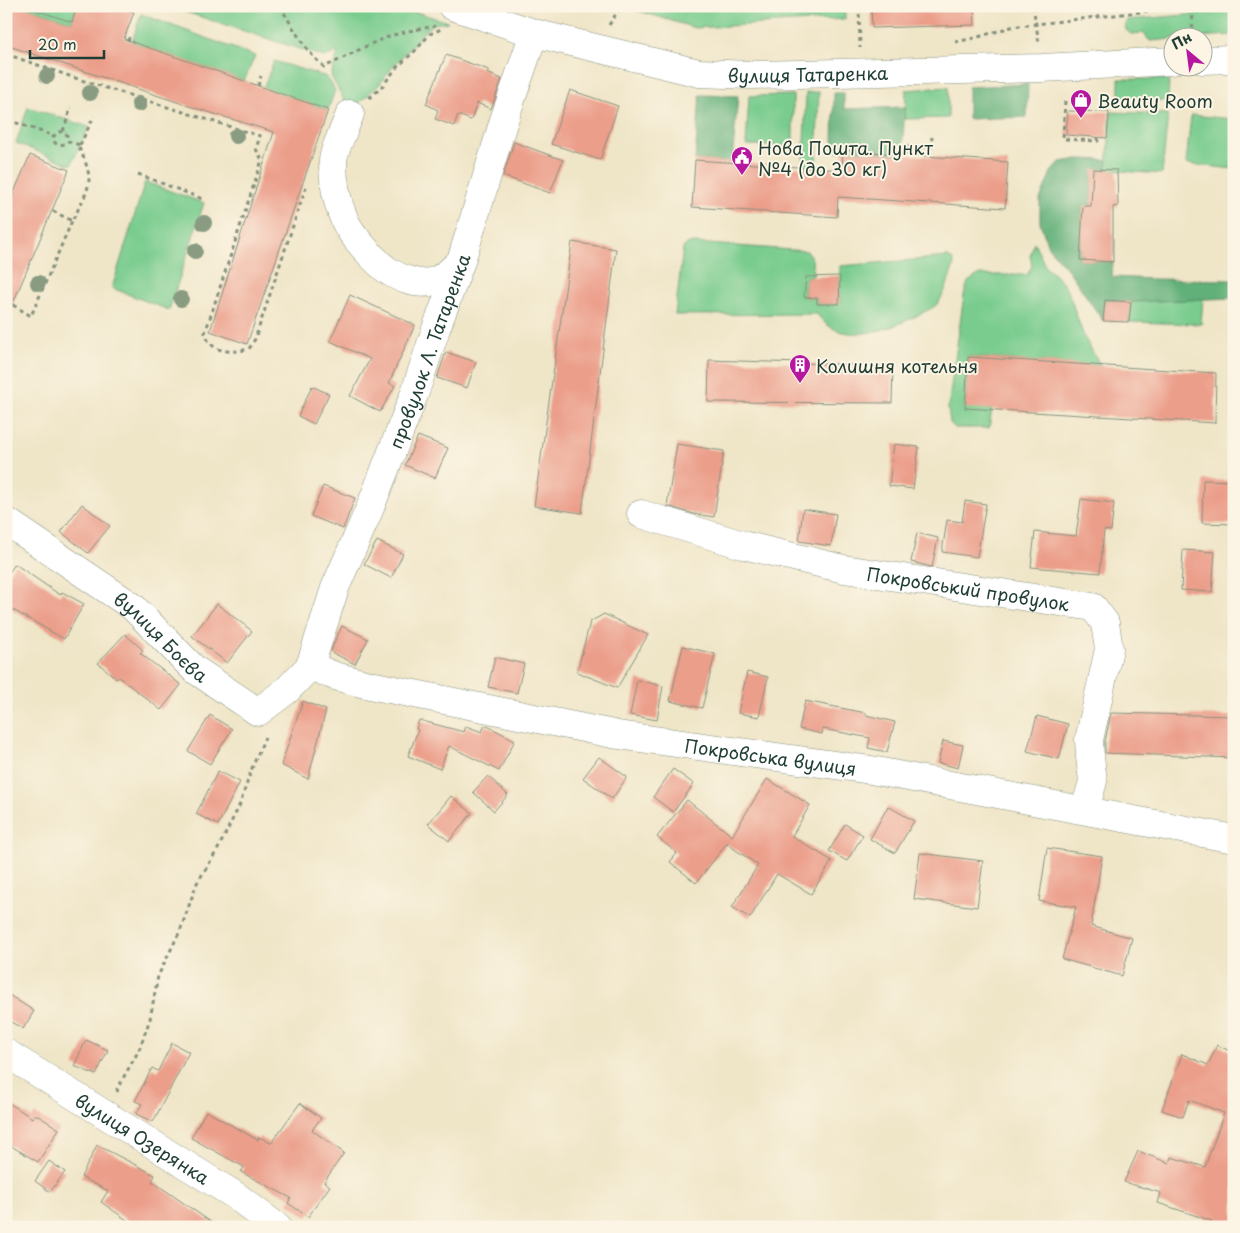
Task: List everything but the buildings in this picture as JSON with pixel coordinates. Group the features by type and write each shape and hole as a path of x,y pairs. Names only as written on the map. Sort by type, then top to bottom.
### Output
{"street":[{"name":"вулиця Татаренка","path":"447,19 534,33 698,73 751,75 1042,68 1162,62"},
{"name":"провулок Л. Татаренка","path":"310,666 335,588 370,508 414,395 461,261 504,120 534,33"},
{"path":"1212,60 1234,59"},
{"path":"350,114 332,159 339,204 345,222 358,241 389,272 418,283 431,282 445,276 461,261"},
{"name":"Покровський провулок","path":"641,514 743,545 844,569 1093,607 1105,623 1109,649 1089,740 1093,781 1085,810"},
{"name":"вулиця Боєва","path":"6,521 133,607 194,669 258,712"},
{"path":"258,712 287,690 310,666"},
{"name":"Покровська вулиця","path":"310,666 335,676 365,684 618,735 871,770 1234,839"},
{"name":"вулиця Озерянка","path":"6,1053 236,1196 277,1227"}],"path":[{"path":"280,6 301,39 317,61 324,67 385,38 447,19"},
{"path":"859,6 860,72"},
{"path":"1034,6 1042,68"},
{"path":"949,43 975,38 1011,27 1192,6 1192,28"},
{"path":"350,114 381,88 397,67 447,19"},
{"path":"128,40 130,35"},
{"path":"860,44 867,44"},
{"path":"6,54 81,80 260,136 256,149 262,160 205,333 212,346 224,352 237,352 249,349 255,339 310,177"},
{"path":"258,86 261,76"},
{"path":"1065,101 1063,139 1098,141 1098,138"},
{"path":"63,131 70,108"},
{"path":"13,304 31,316 84,197 89,180 88,170 79,148 94,116"},
{"path":"8,120 54,136"},
{"path":"54,136 58,132 63,131"},
{"path":"63,131 67,135 68,141"},
{"path":"54,136 56,145 64,145 68,141"},
{"path":"906,154 906,147 931,147 932,138"},
{"path":"68,141 80,145"},
{"path":"138,174 205,200"},
{"path":"53,211 72,221"},
{"path":"119,1095 117,1089 139,1050 150,1019 158,976 180,931 198,883 218,850 240,804 252,768 272,720 258,712"}],"green space":[{"path":"23,6 77,6 72,22"},
{"path":"167,6 397,6 448,22 433,24 424,32 379,85 350,111 331,76 338,52 324,57"},
{"path":"623,6 845,6 845,19 695,28"},
{"path":"1234,11 1234,33 1231,35 1212,36 1212,28 1162,28 1162,40 1150,41 1143,33 1131,34 1126,30 1125,24 1127,20"},
{"path":"141,14 255,56 244,81 132,42"},
{"path":"274,61 327,77 335,90 328,110 263,88"},
{"path":"1119,79 1169,79 1168,101 1119,99"},
{"path":"1028,84 1027,117 968,119 968,87"},
{"path":"948,87 948,118 905,119 906,90"},
{"path":"819,92 816,168 803,167 806,93"},
{"path":"834,93 844,93 844,109 905,107 902,154 833,151"},
{"path":"700,95 738,96 732,162 695,160"},
{"path":"793,95 793,147 746,145 749,96"},
{"path":"28,107 89,127 71,165 16,143"},
{"path":"1111,112 1168,114 1162,174 1107,170"},
{"path":"1191,115 1234,119 1234,169 1186,164"},
{"path":"1078,159 1108,160 1107,170 1093,170 1091,206 1083,206 1080,260 1113,262 1112,277 1234,280 1234,298 1131,302 1105,300 1103,321 1069,271 1048,247 1040,222 1040,199 1051,172 1060,162"},
{"path":"145,182 204,203 169,310 112,288"},
{"path":"1034,242 1046,268 1058,277 1068,291 1084,337 1101,366 968,357 965,407 992,409 989,428 955,428 950,423 948,408 964,295 968,282 978,275 1027,275 1032,266 1030,256"},
{"path":"687,244 807,251 812,259 813,276 806,277 804,297 817,298 817,304 839,304 840,266 948,257 953,260 954,264 944,292 935,306 893,326 865,333 851,333 838,331 817,314 675,315 683,248"},
{"path":"1203,299 1201,324 1129,322 1131,302"}],"place":[{"name":"Beauty Room","path":"1081,119"},
{"name":"Нова Пошта. Пункт №4 (до 30 кг)","path":"742,176"},
{"name":"Колишня котельня","path":"800,384"}]}
